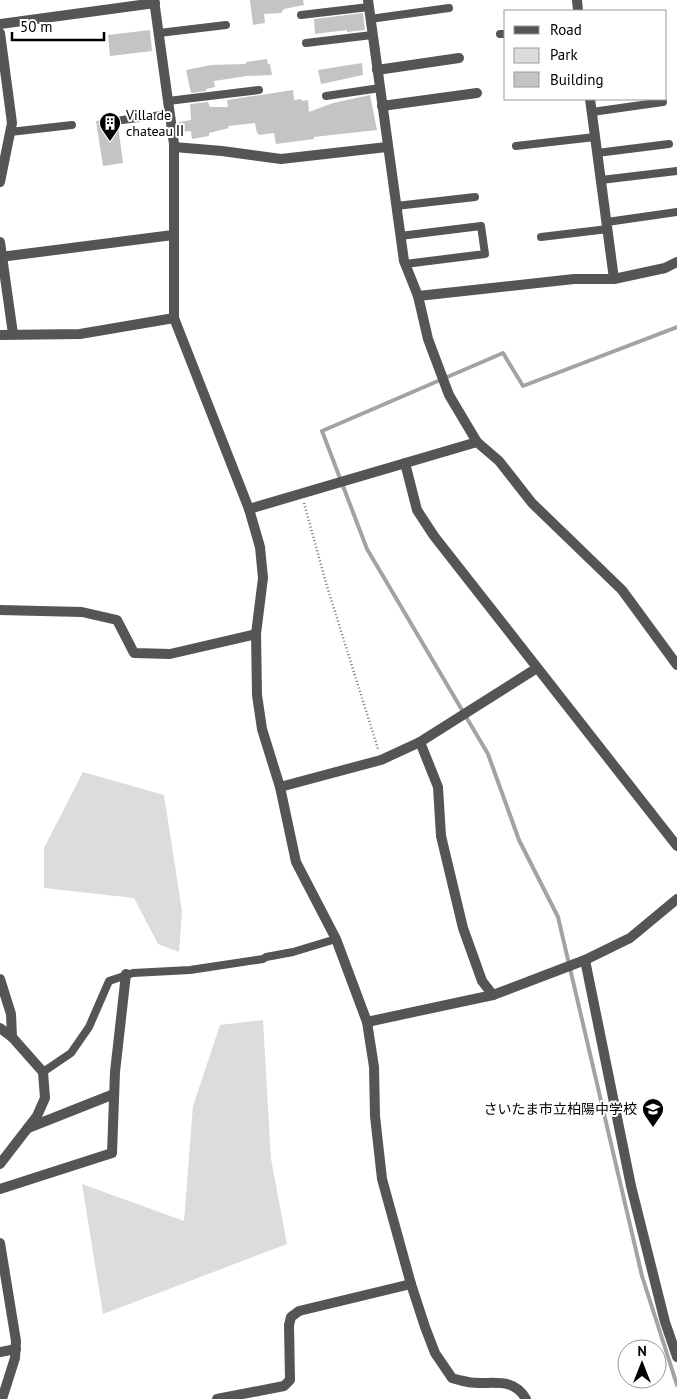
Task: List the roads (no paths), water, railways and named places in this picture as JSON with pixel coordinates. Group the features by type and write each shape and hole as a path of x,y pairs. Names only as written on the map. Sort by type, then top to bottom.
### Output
{"street":[{"path":"0,24 154,1 174,147 174,318 249,509 260,547 263,578 256,634 257,695 262,729 280,787 296,862 336,939 367,1022 374,1067 375,1116 382,1179 410,1284 435,1353 452,1378 469,1383 498,1382 512,1386 523,1394 526,1399"},
{"path":"368,4 405,264 418,296 428,339 449,395 477,442 499,461 532,503 622,590 677,664"},
{"path":"0,33 12,123 0,182"},
{"path":"377,70 459,58"},
{"path":"382,106 476,94"},
{"path":"590,100 614,279"},
{"path":"174,147 281,159 388,147"},
{"path":"1,257 173,235"},
{"path":"0,242 13,334"},
{"path":"418,296 574,279 614,279 665,268 677,262"},
{"path":"0,335 80,334 174,318"},
{"path":"249,509 477,442"},
{"path":"405,463 417,510 434,536 677,846"},
{"path":"0,610 82,612 117,620 134,653 170,654 256,634"},
{"path":"280,787 381,760 420,742 537,668"},
{"path":"420,742 438,787 441,836 463,928 482,982 493,995"},
{"path":"367,1022 493,995 585,960 630,938 677,899"},
{"path":"585,960 631,1186 665,1322 677,1357"},
{"path":"0,1189 112,1153 114,1094 126,974"},
{"path":"0,979 12,1014 12,1037"},
{"path":"0,1028 12,1037 43,1072 45,1098 37,1116 0,1164"},
{"path":"28,1128 114,1094"},
{"path":"0,1243 16,1341 15,1358 2,1399"},
{"path":"216,1399 284,1386 290,1380 289,1325 291,1317 299,1311 410,1284"},
{"path":"0,1352 16,1349"}],"lane":[{"path":"301,15 368,4"},
{"path":"370,19 448,8"},
{"path":"159,33 226,25"},
{"path":"306,43 372,35"},
{"path":"326,96 380,88"},
{"path":"168,101 259,90"},
{"path":"592,112 663,102"},
{"path":"122,120 170,114"},
{"path":"10,132 72,125"},
{"path":"516,146 595,137"},
{"path":"597,153 668,144"},
{"path":"601,180 677,171"},
{"path":"396,206 475,197"},
{"path":"541,237 677,212"},
{"path":"400,236 481,226 484,254 405,264"},
{"path":"43,1072 71,1053 89,1027 109,981 126,974 190,970 263,959 336,939"}],"waterway":[{"path":"677,327 523,386 503,353 322,431 367,549 488,754 519,840 558,917 642,1276 677,1385"}],"place":[{"name":"Villa de chateauⅡ","path":"110,142"},
{"name":"さいたま市立柏陽中学校","path":"653,1128"}]}
